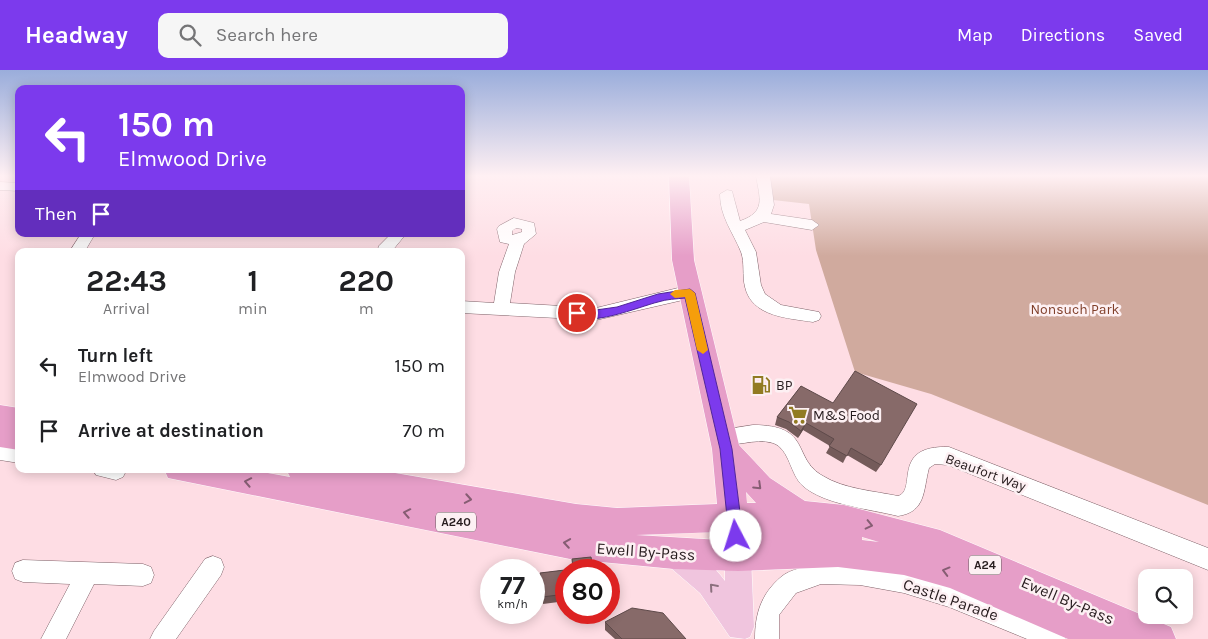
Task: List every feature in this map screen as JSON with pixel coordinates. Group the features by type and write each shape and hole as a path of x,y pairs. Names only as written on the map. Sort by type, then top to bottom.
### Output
{"highway":[{"path":"680,203 683,260 724,443 735,517 738,556"},
{"path":"0,416 15,418"},
{"path":"0,435 15,437"},
{"path":"724,443 747,475 768,495 804,515"},
{"name":"Ewell By-Pass","path":"199,473 570,544 674,554 738,556 838,552 904,560 952,573 1064,632 1107,639"},
{"name":"Ewell By-Pass","path":"323,473 576,518 620,522 804,515 867,524 940,545 1159,639"},
{"path":"735,517 744,532 749,535 806,534 837,537 904,560"},
{"path":"620,522 650,536 722,541 729,544 738,556"}],"main road":[{"path":"674,554 710,583 741,633"},
{"path":"738,556 741,633"}],"street":[{"path":"726,203 728,213 745,242 751,262 753,288 759,299 771,307 813,316"},
{"path":"736,228 757,221 762,217 767,203"},
{"path":"762,217 812,225"},
{"path":"79,248 86,237"},
{"path":"386,248 396,237"},
{"path":"501,309 508,272 517,241"},
{"path":"465,307 596,314 617,311 672,294 690,293"},
{"name":"Beaufort Way","path":"724,443 760,433 777,436 793,448 804,474 814,482 826,488 898,506 907,505 912,499 920,461 926,456 935,454 949,456 1208,559"},
{"path":"0,450 15,453"},
{"path":"162,639 213,567"},
{"path":"23,571 143,575"},
{"name":"Castle Parade","path":"766,639 768,610 775,598 787,586 801,578 821,572 861,574 910,583 934,590 1012,620 1064,632"},
{"path":"53,639 87,574"}],"green space":[{"name":"Nonsuch Park","path":"796,203 1208,203 1208,505 931,394 855,372 816,250 809,204"}],"building":[{"path":"855,371 917,404 881,465 851,448 847,456 829,446 834,439 806,423 801,431 789,422 777,417 801,386 833,403"},
{"path":"591,557 591,559 572,559"},
{"path":"555,571 555,595 545,597 545,572"},
{"path":"632,608 663,613 686,639 622,639 607,624 620,624 620,614"}],"slow traffic":[{"path":"675,294 690,293 703,350"}],"place":[{"name":"BP","path":"761,385"},
{"name":"M&S Food","path":"798,415"}],"route":[{"path":"577,313 596,314 617,311 672,294 690,293 726,449 736,536"}]}
